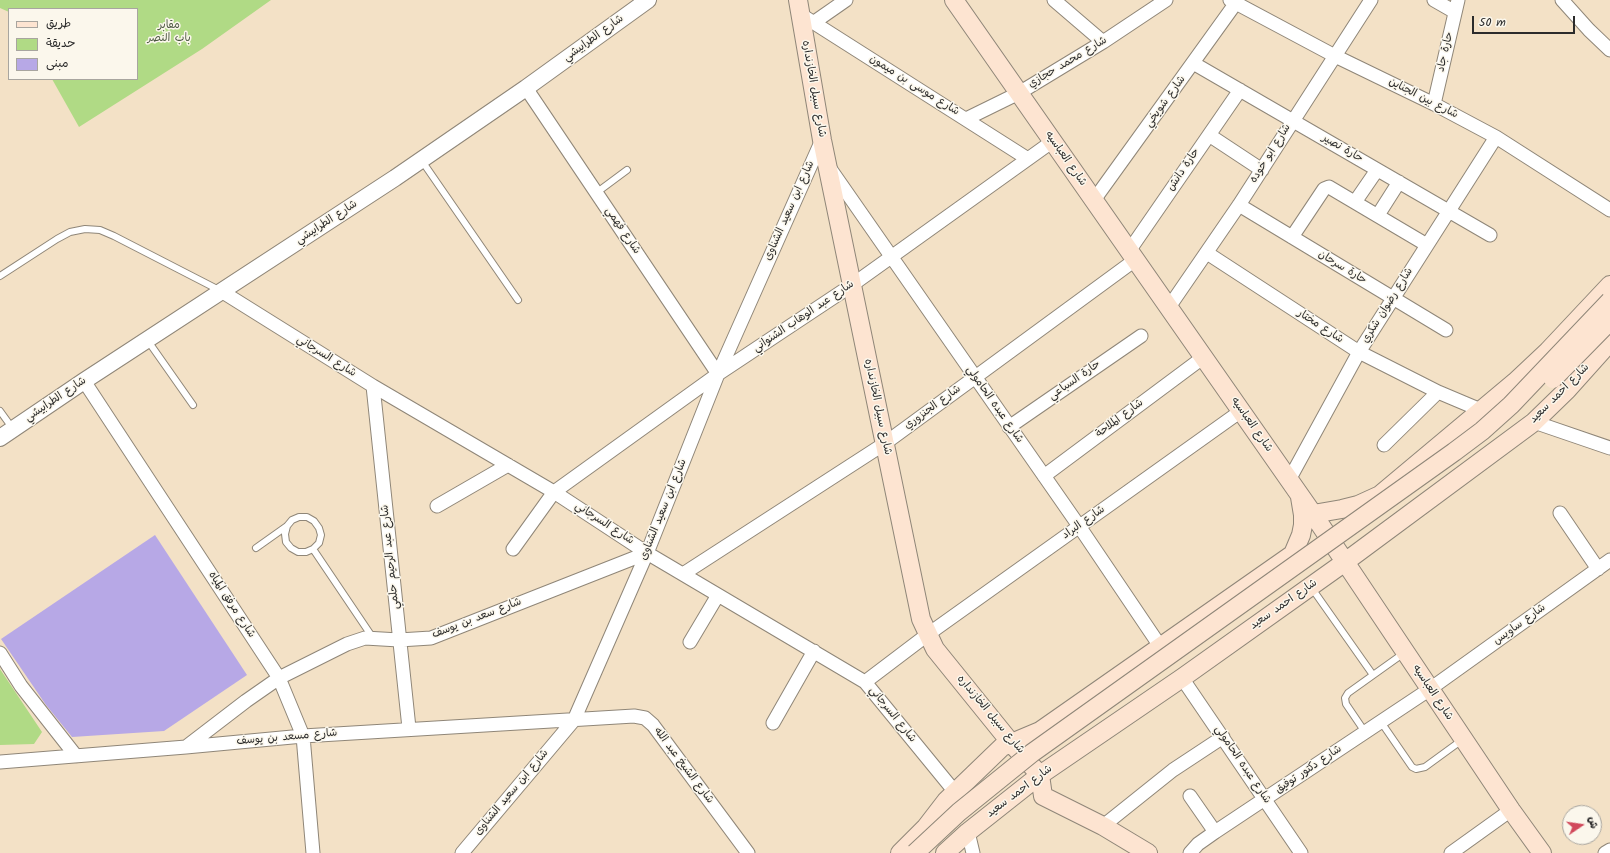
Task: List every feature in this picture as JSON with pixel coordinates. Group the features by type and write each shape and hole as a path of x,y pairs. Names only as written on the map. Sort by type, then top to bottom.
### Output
{"main road":[{"name":"شارع العباسيه","path":"954,0 1313,514 1511,810 1542,853"},
{"name":"شارع سبيل الخازنداره","path":"804,12 827,166 921,619 927,635 935,649 1011,743 1040,775"},
{"path":"1313,514 1358,505 1380,495 1483,411 1548,352 1610,285"},
{"path":"915,853 958,812 1032,753 1482,431 1511,405 1610,301"},
{"path":"923,853 969,812 1036,759 1457,460 1504,423 1543,389 1610,321"},
{"name":"شارع احمد سعيد","path":"945,853 968,832 1040,775 1182,678 1345,562 1534,422 1568,390 1610,342"},
{"path":"900,853 926,827 946,801 998,750 1040,731 1293,554 1301,535 1303,525 1302,510 1294,487"},
{"path":"1390,487 1388,502 1392,510 1398,512 1416,510"},
{"path":"1040,775 1043,796 1103,826 1148,853"}],"street":[{"name":"شارع الطرابيشي","path":"6,433 421,160 526,88 648,0"},
{"path":"804,12 846,0"},
{"path":"1054,0 1103,42"},
{"name":"شارع محمد حجازي","path":"966,119 1019,93 1103,42 1166,0"},
{"name":"شارع ابو خوده","path":"1169,307 1239,205 1292,120 1371,0"},
{"path":"1434,0 1457,6"},
{"path":"1562,0 1589,30 1610,50"},
{"name":"شارع بين الجناين","path":"1235,1 1335,56 1434,104 1496,137 1610,210"},
{"name":"شارع شويخي","path":"1094,200 1194,63 1235,1"},
{"name":"حارة جاد","path":"1434,104 1457,6"},
{"name":"شارع موسى بن ميمون","path":"804,12 1028,159"},
{"name":"حارة نصير","path":"1194,63 1490,235"},
{"name":"شارع فهمي","path":"526,88 718,374"},
{"name":"حارة دانش","path":"1132,255 1209,135 1240,90"},
{"path":"1209,135 1262,170"},
{"name":"شارع رضوان شكري","path":"1294,487 1359,352 1496,137"},
{"name":"شارع ابن سعيد الشناوى","path":"462,853 574,720 648,553 718,374 822,140"},
{"name":"شارع عبد الوهاب الشنواني","path":"513,549 554,492 718,374 852,285 1053,141"},
{"name":"شارع عبده الحامولي","path":"827,166 1079,526 1160,646"},
{"path":"1355,202 1377,170"},
{"path":"1378,215 1399,182"},
{"path":"1292,237 1324,189 1330,187 1427,245"},
{"name":"حارة سرحان","path":"1239,205 1446,330"},
{"name":"شارع مختار","path":"1207,253 1359,352 1438,392 1483,411"},
{"name":"شارع الجنزوري","path":"683,574 884,444 975,377 1132,255"},
{"name":"شارع السرجاني","path":"221,292 373,386 554,492 648,553 865,682 955,792"},
{"name":"حارة السباعي","path":"1009,427 1140,336"},
{"name":"شارع الملاحة","path":"1044,476 1197,362"},
{"name":"شارع مرفق المياه","path":"84,381 279,678 303,736 313,853"},
{"name":"شارع عبد الرحيم حلمي","path":"373,386 409,728"},
{"path":"1384,445 1438,392"},
{"name":"شارع البراد","path":"865,682 927,635 1241,411"},
{"path":"1534,422 1610,448"},
{"path":"437,506 508,465"},
{"path":"1560,513 1598,569"},
{"name":"شارع سعد بن يوسف","path":"186,747 279,678 347,644 365,638 399,640 432,638 648,553"},
{"name":"شارع ساويس","path":"1430,689 1610,560"},
{"path":"690,642 718,595"},
{"path":"773,723 814,652"},
{"path":"0,653 21,686 76,756"},
{"name":"شارع عبده الحامولي","path":"1182,678 1301,853"},
{"name":"شارع دكتور توفيق","path":"1190,853 1198,844 1215,832 1430,689"},
{"name":"شارع الشيخ عبد الله","path":"574,720 634,716 645,718 653,725 748,853"},
{"name":"شارع مسعد بن يوسف","path":"0,762 409,728 574,720"},
{"path":"1103,826 1173,770 1223,737"},
{"path":"1190,796 1215,832"},
{"path":"1451,853 1511,810"},
{"path":"968,832 973,853"},
{"path":"1605,853 1610,850"}],"lane":[{"path":"421,160 518,300"},
{"path":"596,193 627,170"},
{"path":"0,276 70,232 85,229 100,230 221,292"},
{"path":"148,340 193,405"},
{"path":"0,411 6,433"},
{"path":"256,548 287,526 292,520 299,517 307,517 314,521 319,528 321,535 319,543 313,549 306,552 298,552 291,548 286,542 285,534 287,526"},
{"path":"313,549 373,638"},
{"path":"1311,586 1373,675"},
{"path":"1365,732 1346,704 1345,698 1348,693 1405,652"},
{"path":"1381,722 1412,767 1416,769 1425,767 1464,739"}],"green space":[{"name":"مقابر باب النصر","path":"0,0 271,0 202,49 79,127 53,80 138,80 138,8 8,8 8,12 0,8"},
{"path":"0,669 42,732 34,744 0,745"}],"building":[{"path":"155,535 247,675 164,731 72,737 46,705 1,639"}]}
